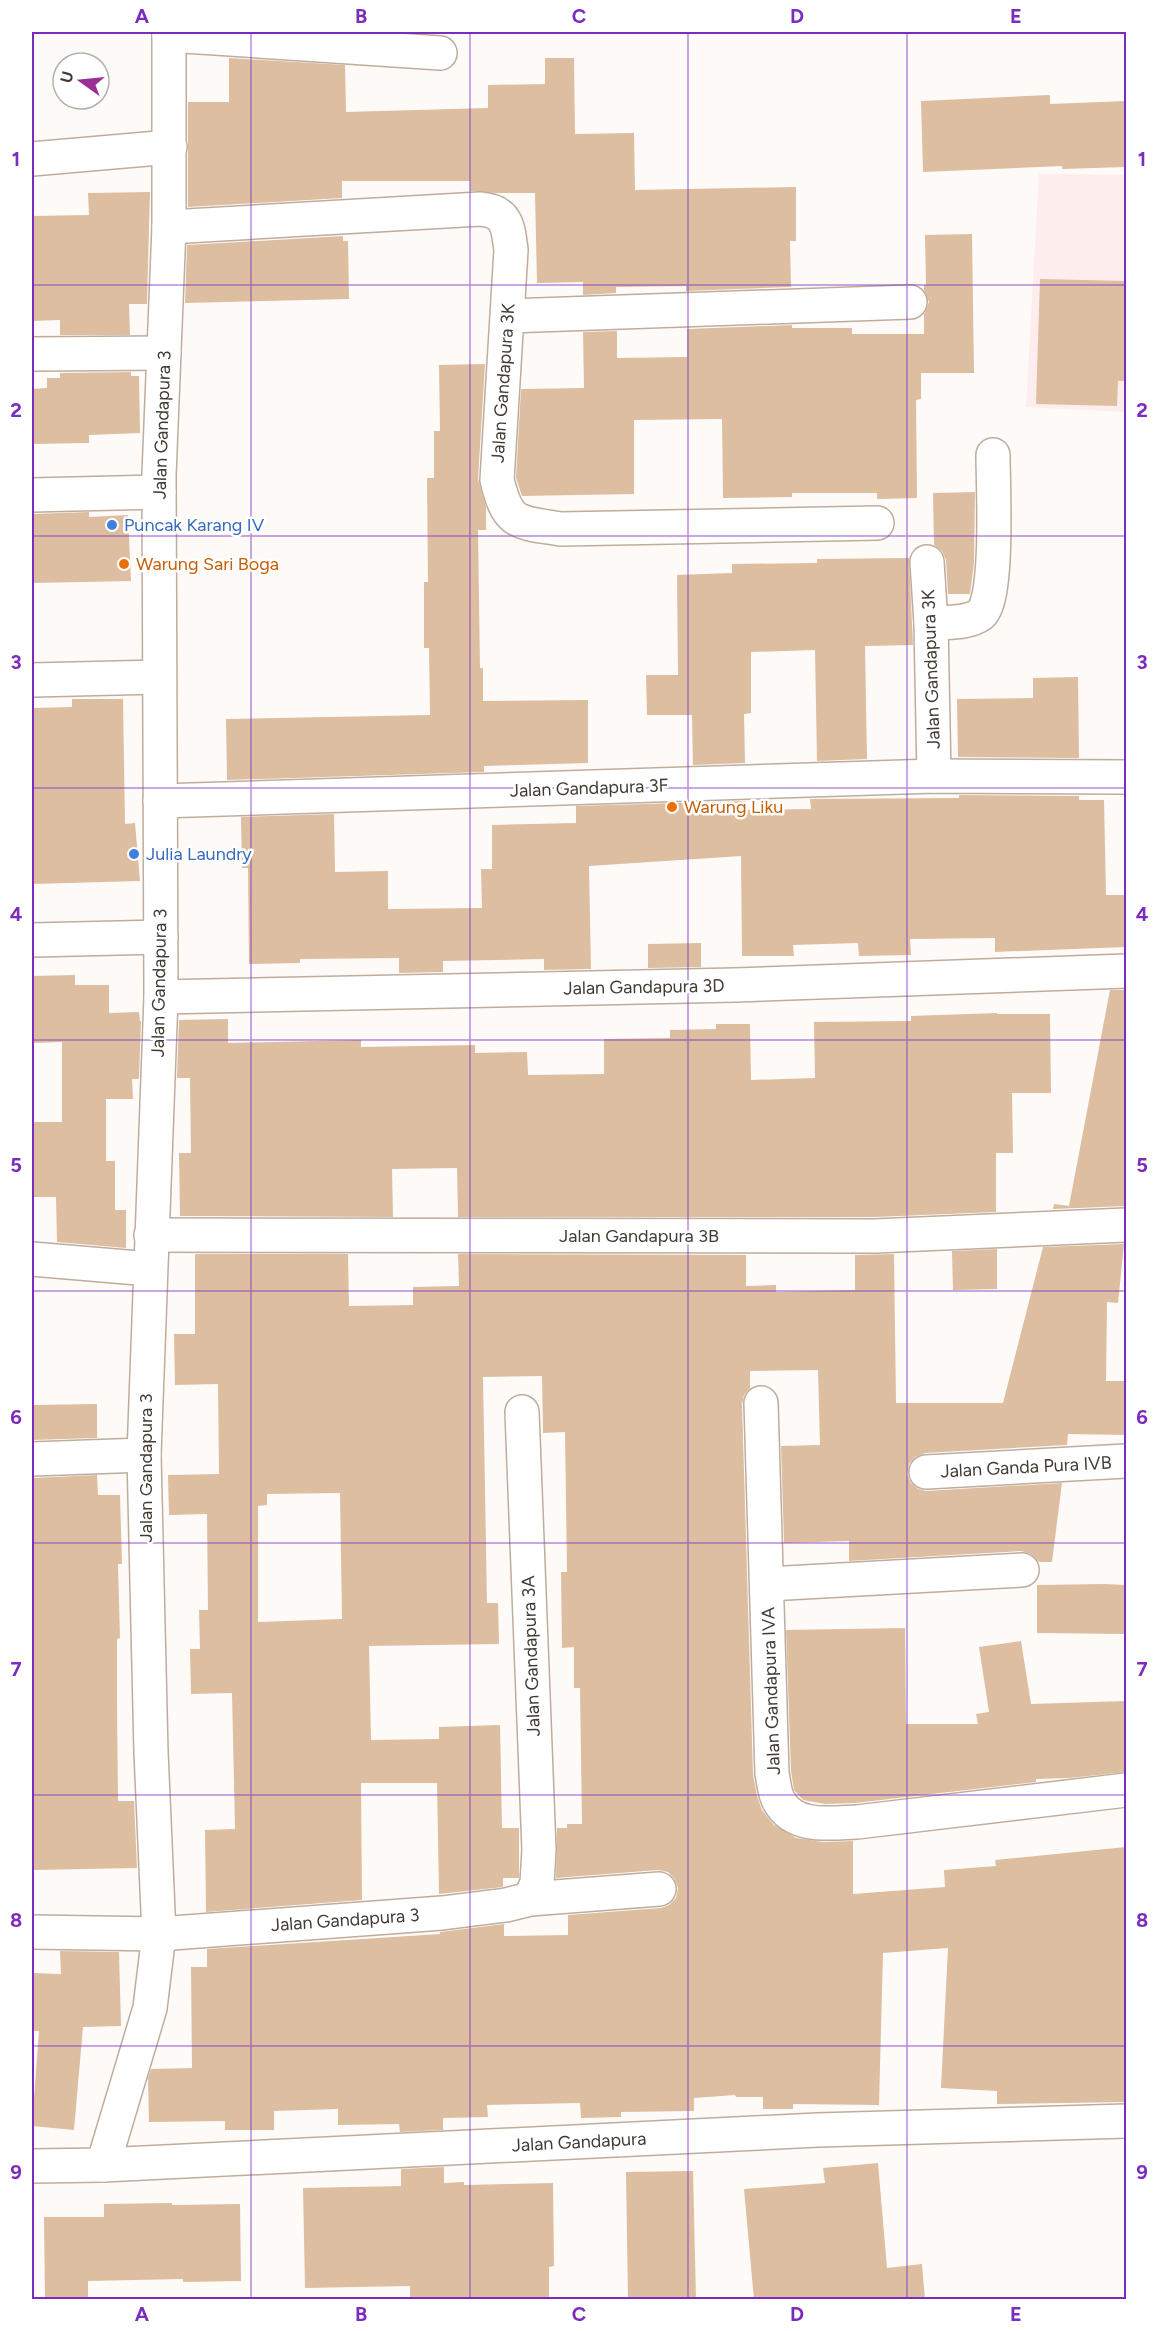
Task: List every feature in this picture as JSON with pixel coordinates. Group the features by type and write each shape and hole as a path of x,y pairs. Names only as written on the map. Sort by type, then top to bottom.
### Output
{"street":[{"path":"169,33 440,53"},
{"name":"Jalan Gandapura 3","path":"103,2165 150,2008 159,1934 151,1752 144,1455 161,997 159,492 169,227 169,33"},
{"path":"32,159 170,147"},
{"name":"Jalan Gandapura 3K","path":"169,227 480,208 492,210 502,216 509,232 511,250 497,480 504,506 516,520 561,529 877,523"},
{"path":"508,316 910,302"},
{"path":"32,354 164,353"},
{"path":"931,622 972,620 983,613 990,597 993,576 993,454"},
{"path":"32,495 159,492"},
{"name":"Jalan Gandapura 3K","path":"927,562 931,622 934,776"},
{"path":"32,680 159,676"},
{"name":"Jalan Gandapura 3F","path":"160,801 934,776 1126,777"},
{"path":"32,940 161,937"},
{"name":"Jalan Gandapura 3D","path":"161,997 735,985 1126,971"},
{"name":"Jalan Gandapura 3B","path":"151,1235 875,1236 1126,1225"},
{"path":"32,1259 150,1269"},
{"name":"Jalan Gandapura IVA","path":"761,1402 772,1773 778,1800 789,1815 816,1823 857,1822 1126,1790"},
{"name":"Jalan Gandapura 3A","path":"522,1412 539,1850 537,1883 530,1899"},
{"path":"32,1459 144,1455"},
{"name":"Jalan Ganda Pura IVB","path":"926,1472 1126,1461"},
{"path":"768,1584 1022,1570"},
{"name":"Jalan Gandapura 3","path":"159,1934 442,1912 506,1905 530,1899 659,1890"},
{"path":"32,1932 159,1934"},
{"name":"Jalan Gandapura","path":"32,2166 103,2165 818,2130 1126,2121"}],"shaded area":[{"path":"1039,174 1126,175 1126,412 1026,407"}],"building":[{"path":"229,58 345,65 346,112 488,108 488,85 545,84 545,58 574,58 575,134 634,133 635,190 796,187 796,241 790,241 791,287 686,291 686,286 616,287 616,293 583,295 583,282 537,283 535,193 470,191 470,181 342,181 342,198 188,207 188,102 229,102"},
{"path":"1050,95 1050,104 1126,101 1126,167 1062,169 1062,166 923,172 921,101"},
{"path":"150,192 147,304 129,304 130,335 60,335 60,320 32,321 32,216 89,215 88,193"},
{"path":"972,234 974,373 921,373 921,399 916,400 917,498 877,499 877,493 792,493 792,497 723,498 722,419 634,420 634,494 522,496 516,478 521,389 584,388 583,332 617,331 617,358 687,357 687,329 792,325 792,328 852,328 852,334 924,334 924,314 929,302 924,290 924,285 926,285 925,235"},
{"path":"343,236 343,241 348,241 349,299 185,303 187,245"},
{"path":"1040,279 1126,281 1126,381 1118,381 1117,406 1036,404"},
{"path":"485,364 478,479 486,507 486,530 478,530 480,668 483,668 483,701 588,700 588,763 484,766 484,772 227,780 226,719 430,715 429,648 424,648 424,582 428,582 427,478 434,478 434,431 440,431 439,365"},
{"path":"131,372 131,376 139,376 140,433 89,435 89,443 32,444 32,389 47,388 47,378 60,378 60,373"},
{"path":"975,492 974,563 970,594 948,594 946,560 942,551 934,545 933,493"},
{"path":"89,512 89,517 128,515 131,581 32,583 32,514"},
{"path":"909,558 913,645 865,646 867,759 817,761 815,650 751,652 751,713 744,714 745,763 693,765 692,715 647,715 646,675 678,675 677,575 732,573 732,564 817,563 817,559"},
{"path":"1078,677 1079,758 958,757 957,699 1033,698 1033,678"},
{"path":"72,699 123,699 125,824 135,823 140,881 32,884 32,708 72,707"},
{"path":"959,795 1079,796 1079,800 1104,800 1106,895 1126,895 1126,947 995,952 995,938 910,939 911,955 859,956 858,943 793,945 794,956 742,956 741,856 589,866 591,969 544,970 544,959 443,961 443,972 399,973 399,958 300,959 300,963 249,964 248,868 242,868 241,817 334,814 335,872 388,871 388,909 482,908 481,869 492,869 492,825 576,823 576,806 746,801 746,810 811,809 810,799 959,798"},
{"path":"701,943 701,967 648,968 648,944"},
{"path":"75,975 75,985 109,985 109,1013 139,1012 141,1021 139,1079 132,1079 133,1099 106,1099 106,1161 115,1161 115,1210 126,1210 126,1248 57,1242 56,1197 32,1197 33,1122 62,1122 62,1042 32,1043 32,976"},
{"path":"1110,990 1126,990 1126,1206 1053,1209 1054,1204 1069,1206"},
{"path":"1050,1014 1051,1093 1012,1093 1013,1153 996,1153 996,1212 875,1217 458,1217 457,1168 392,1169 393,1217 180,1216 179,1153 191,1153 190,1078 177,1078 179,1020 228,1019 228,1043 361,1040 361,1047 475,1045 475,1053 527,1052 528,1075 604,1074 604,1039 670,1038 670,1030 716,1029 716,1024 750,1024 751,1080 815,1078 814,1022 911,1021 911,1016"},
{"path":"1124,1244 1118,1303 1107,1302 1106,1381 1126,1381 1126,1435 1068,1434 1067,1445 925,1453 915,1457 909,1464 907,1474 911,1483 918,1489 926,1491 1062,1483 1052,1562 1039,1562 1031,1554 1021,1551 849,1561 849,1541 784,1543 781,1446 820,1445 818,1370 750,1371 750,1388 744,1395 742,1404 753,1774 762,1810 774,1825 796,1838 823,1842 853,1841 853,1894 945,1887 944,1870 996,1866 995,1860 1126,1847 1126,2102 997,2104 997,2091 941,2088 948,1948 883,1953 879,2105 793,2104 793,2109 763,2109 763,2097 736,2097 735,2095 694,2098 694,2111 621,2112 621,2117 581,2118 580,2103 487,2105 488,2117 443,2118 443,2130 400,2132 399,2124 338,2125 338,2109 274,2111 274,2130 225,2130 225,2121 149,2122 148,2078 151,2069 192,2068 191,1967 207,1967 207,1949 440,1934 440,1932 504,1924 504,1936 568,1935 568,1915 661,1908 669,1905 676,1898 678,1888 674,1878 668,1872 658,1870 556,1878 557,1828 567,1828 567,1824 582,1824 580,1688 574,1688 574,1647 562,1648 561,1572 567,1572 565,1432 543,1433 542,1376 483,1377 487,1603 498,1603 499,1644 369,1646 371,1740 439,1739 439,1727 500,1725 502,1828 519,1828 519,1878 503,1878 503,1887 439,1894 437,1783 361,1783 362,1900 206,1912 205,1830 235,1829 232,1693 191,1694 190,1649 200,1649 199,1610 208,1610 207,1514 169,1515 168,1475 219,1474 218,1384 175,1385 174,1334 195,1334 195,1254 348,1254 349,1306 413,1305 413,1287 459,1286 458,1254 746,1255 746,1286 776,1285 776,1292 855,1290 855,1255 894,1254 896,1403 1003,1403 1043,1247","holes":["340,1493 342,1619 258,1622 258,1506 267,1505 267,1494"]},
{"path":"997,1249 997,1289 953,1290 952,1251"},
{"path":"97,1404 97,1438 32,1440 32,1405"},
{"path":"97,1475 98,1495 120,1495 122,1564 118,1564 120,1638 117,1639 118,1801 134,1801 137,1868 32,1870 32,1478"},
{"path":"1037,1585 1126,1585 1126,1634 1037,1633"},
{"path":"905,1628 906,1724 978,1724 976,1714 989,1712 979,1647 1021,1641 1031,1704 1126,1701 1126,1772 1036,1779 1036,1782 855,1803 825,1804 803,1800 794,1790 791,1771 786,1630"},
{"path":"60,1951 119,1952 121,2026 83,2027 74,2130 32,2126 39,2031 32,2031 32,1973 61,1974"},
{"path":"878,2163 887,2268 922,2264 925,2300 754,2300 744,2189 825,2183 823,2168"},
{"path":"444,2167 444,2183 464,2182 464,2185 553,2183 554,2266 549,2267 549,2300 410,2300 410,2286 305,2288 303,2188 401,2186 401,2169"},
{"path":"693,2171 696,2300 628,2300 626,2172"},
{"path":"172,2203 172,2205 240,2204 241,2281 183,2282 183,2279 88,2281 88,2300 45,2300 44,2217 104,2217 104,2204"}],"place":[{"name":"Puncak Karang IV","path":"112,525"},
{"name":"Warung Sari Boga","path":"124,564"},
{"name":"Warung Liku","path":"672,807"},
{"name":"Julia Laundry","path":"134,854"}]}
